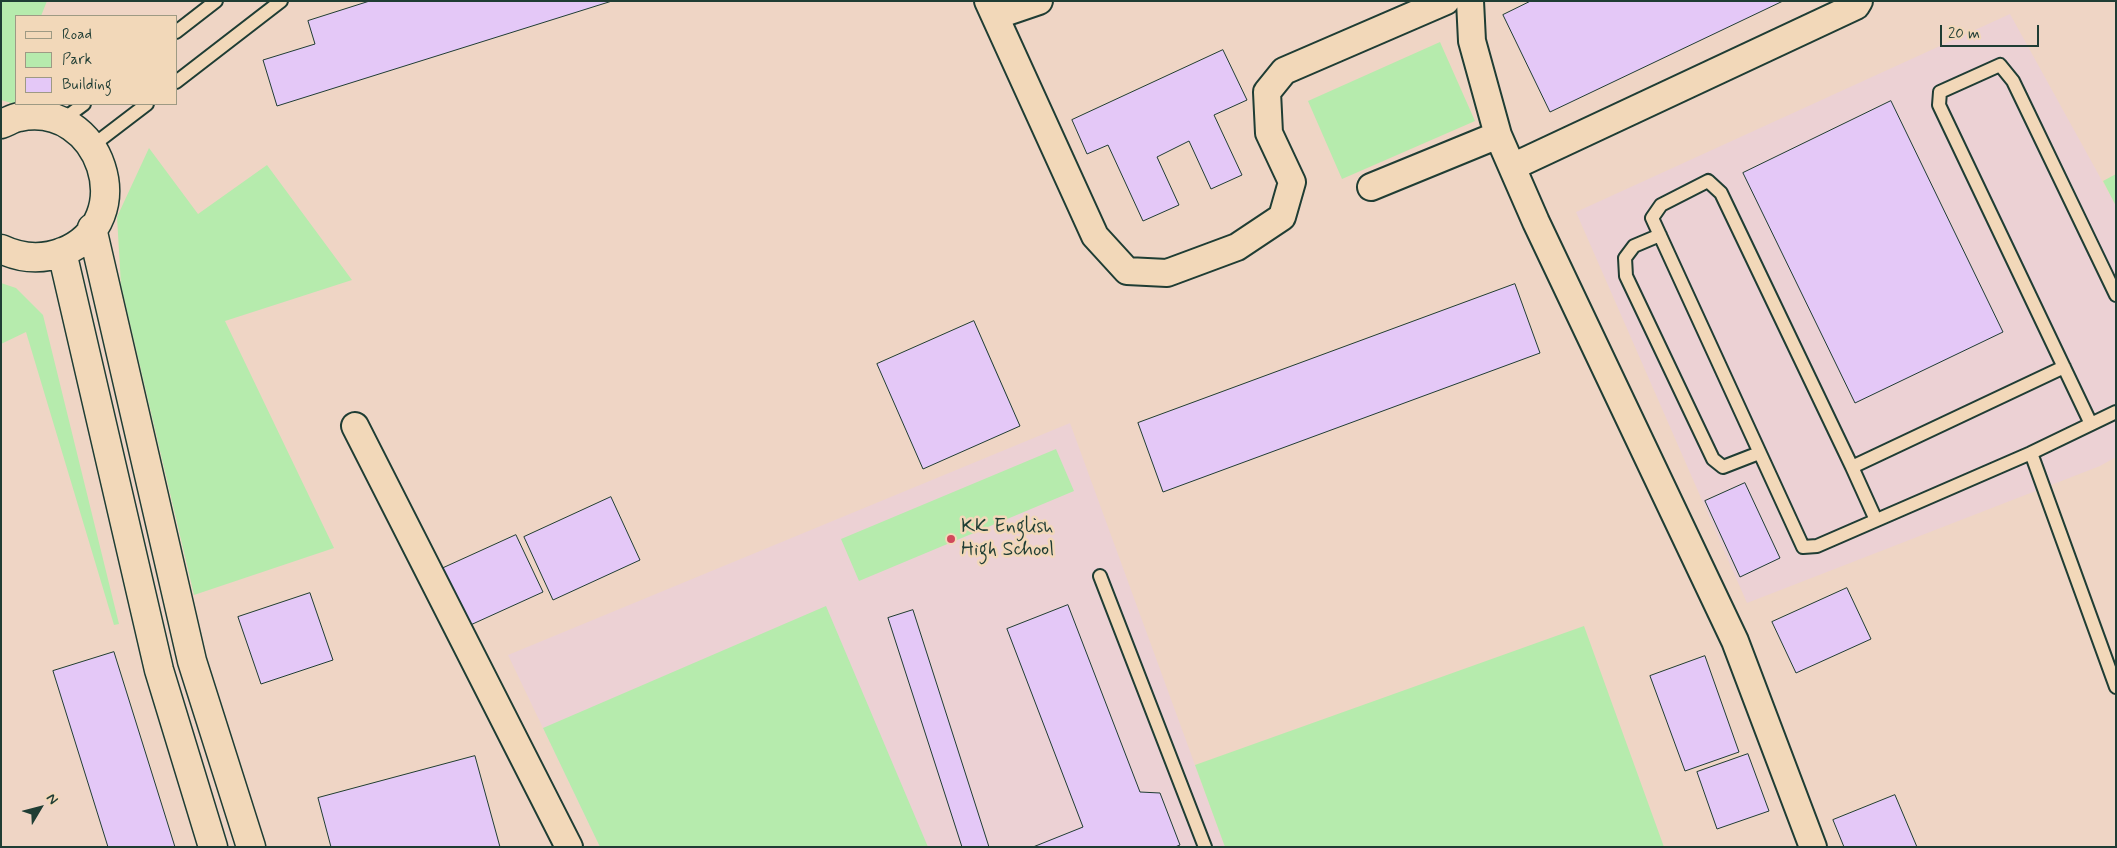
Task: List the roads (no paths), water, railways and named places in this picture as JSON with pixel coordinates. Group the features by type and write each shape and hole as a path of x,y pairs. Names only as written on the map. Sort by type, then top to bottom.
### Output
{"street":[{"path":"1039,1 992,9 1095,236 1127,271 1167,273 1236,247 1282,217 1292,182 1269,133 1267,92 1284,71 1402,9 1446,1"},
{"path":"1470,1 1472,41 1498,135 1536,222 1735,641 1813,847"},
{"path":"1512,167 1856,6 1859,1"},
{"path":"1,124 18,117 40,116 61,121 80,132 92,146 102,166 106,185 104,204 92,228 86,237 71,249 53,256 34,258 14,255 1,249"},
{"path":"1370,187 1498,135"},
{"path":"92,228 192,661 251,847"},
{"path":"62,252 159,670 213,847"},
{"path":"355,426 569,847"}],"lane":[{"path":"178,30 216,1"},
{"path":"178,80 281,1"},
{"path":"2091,424 1939,105 1940,92 2000,65 2013,80 2116,296"},
{"path":"61,121 83,105"},
{"path":"92,146 146,105"},
{"path":"1876,520 1720,193 1708,181 1661,205 1652,218 1803,547 1817,546 2031,452 2116,412"},
{"path":"1660,235 1634,246 1625,258 1626,276 1713,459 1723,468 1759,453"},
{"path":"1852,467 2064,367"},
{"path":"2031,452 2116,687"},
{"path":"1100,576 1205,847"}],"place":[{"name":"KK English High School","path":"951,539"}]}
